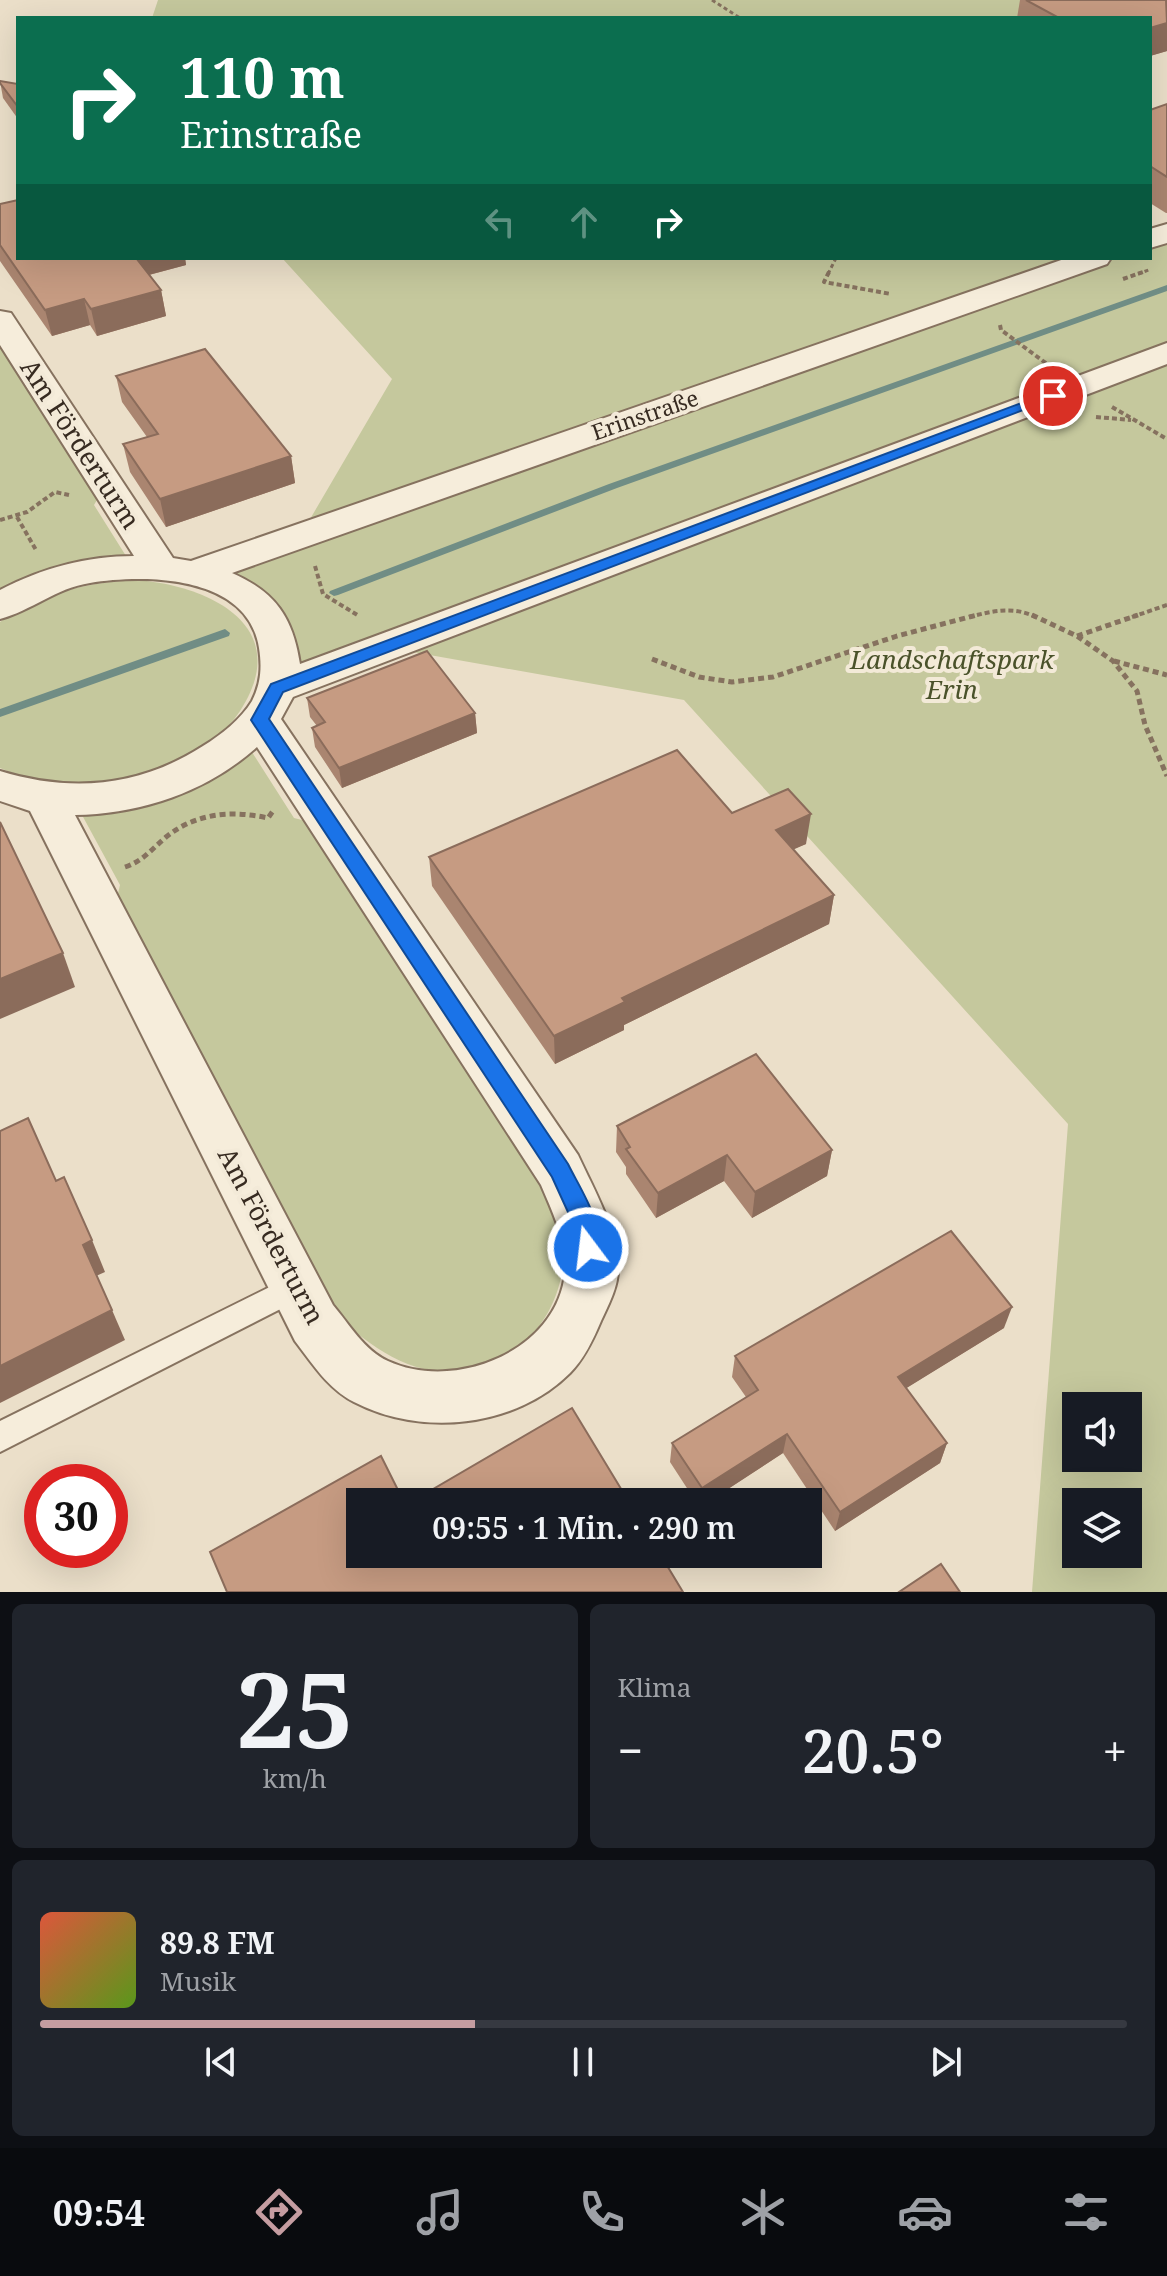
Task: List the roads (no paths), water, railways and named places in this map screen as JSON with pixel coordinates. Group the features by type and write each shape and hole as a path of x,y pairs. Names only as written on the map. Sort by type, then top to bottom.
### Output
{"street":[{"name":"Erinstraße","path":"177,570 1090,260"},
{"name":"Am Förderturm","path":"0,320 113,495 177,570"},
{"path":"268,704 1167,353"},
{"path":"0,607 53,581 88,571 177,570 241,593 272,625 280,644 282,666 268,704 227,751 171,782 130,795 87,800 14,793"},
{"name":"Am Förderturm","path":"14,793 86,880 314,1323 354,1372 382,1387 422,1398 464,1397 508,1384 551,1357 576,1321 592,1273 584,1223 560,1171 306,791 268,704"}],"lane":[{"path":"0,1437 296,1287"}],"waterway":[{"path":"334,593 613,486 1167,288"},
{"path":"0,713 225,633"}],"park label":[{"name":"Landschaftspark Erin","path":"952,675"}]}
